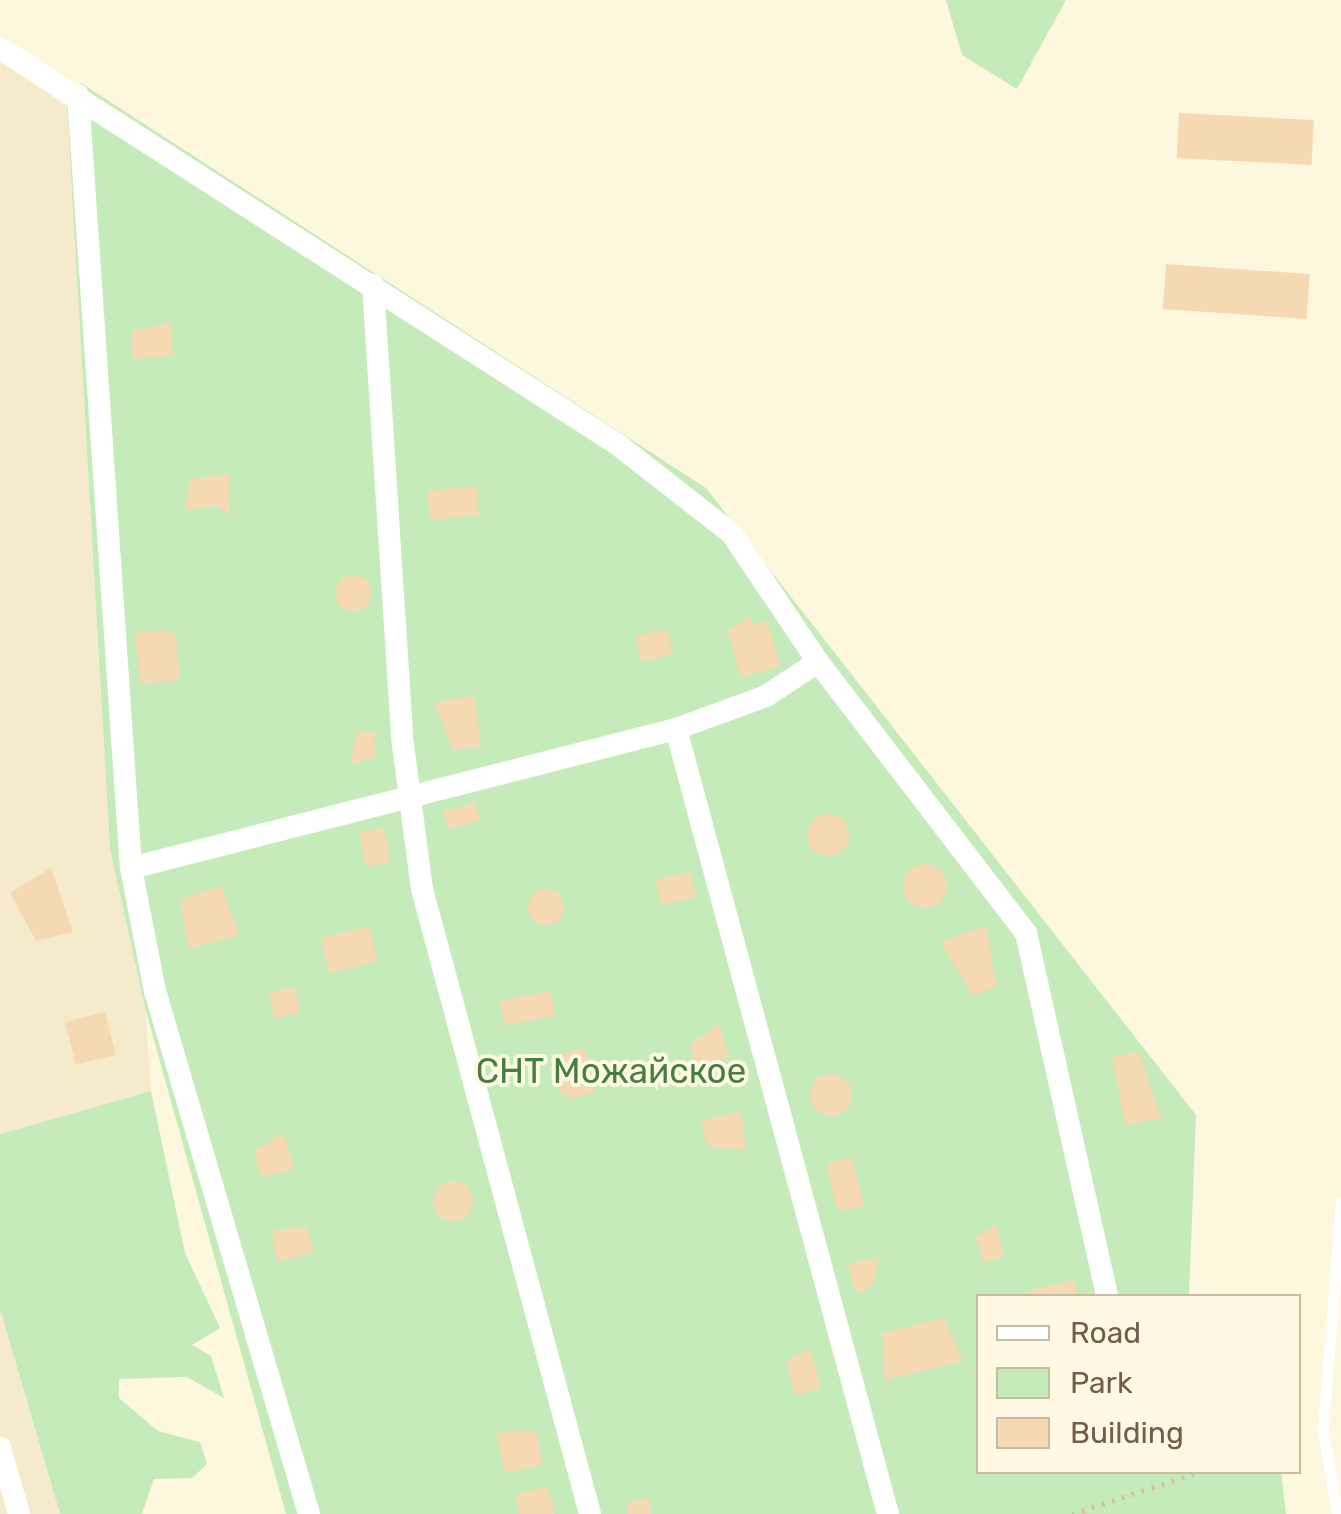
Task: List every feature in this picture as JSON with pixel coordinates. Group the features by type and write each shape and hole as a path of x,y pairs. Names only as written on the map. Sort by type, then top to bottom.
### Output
{"street":[{"path":"0,48 374,285 690,494 732,534 818,662 1026,932 1107,1294"},
{"path":"78,96 132,868 154,991 309,1514"},
{"path":"374,285 407,795 422,889 590,1514"},
{"path":"132,868 676,729 766,696 818,662"},
{"path":"676,729 888,1514"},
{"path":"0,1448 20,1514"}],"lane":[{"path":"1337,1514 1323,1429 1341,1202"}],"path":[{"path":"1072,1514 1192,1474"}],"shaded area":[{"path":"0,62 67,106 110,849 145,1008 151,1091 0,1134"},
{"path":"0,1309 60,1514 0,1514"}],"green space":[{"path":"946,0 1066,0 1017,89 962,55"},
{"name":"СНТ Можайское","path":"81,83 706,488 1196,1115 1189,1294 976,1294 976,1474 1281,1474 1286,1514 286,1514 145,1008 110,849 67,106"},
{"path":"151,1091 185,1253 220,1328 192,1345 211,1356 224,1398 187,1377 119,1379 119,1398 158,1431 200,1442 207,1464 192,1478 154,1479 142,1514 60,1514 0,1309 0,1134"}],"building":[{"path":"1179,113 1314,120 1311,165 1177,158"},
{"path":"1166,264 1310,274 1307,319 1163,309"},
{"path":"171,323 173,356 133,359 131,331"},
{"path":"229,474 230,515 216,506 185,510 190,479"},
{"path":"476,486 479,515 430,520 427,491"},
{"path":"353,575 366,580 371,593 366,606 353,611 340,606 335,593 340,580"},
{"path":"750,616 752,625 767,621 780,666 740,677 728,631"},
{"path":"667,629 673,654 642,662 636,636"},
{"path":"164,630 176,635 180,680 140,684 135,632"},
{"path":"474,696 481,746 453,750 434,702"},
{"path":"374,731 375,757 350,765 357,732"},
{"path":"475,802 480,820 449,829 443,811"},
{"path":"828,814 843,820 849,835 843,850 828,856 813,850 807,835 813,820"},
{"path":"384,828 390,862 365,867 359,832"},
{"path":"925,864 941,870 947,886 941,902 925,908 909,902 903,886 909,870"},
{"path":"51,868 73,932 36,941 10,893"},
{"path":"690,872 696,897 662,905 656,880"},
{"path":"221,885 239,935 188,949 180,900"},
{"path":"546,889 559,894 564,907 559,920 546,925 533,920 528,907 533,894"},
{"path":"369,926 378,961 329,973 320,938"},
{"path":"986,926 997,987 973,995 940,942"},
{"path":"294,987 300,1012 275,1018 269,993"},
{"path":"550,991 555,1016 505,1025 500,1001"},
{"path":"105,1012 116,1055 76,1065 65,1022"},
{"path":"719,1023 729,1057 696,1066 690,1045"},
{"path":"585,1048 596,1092 571,1098 560,1092 560,1054"},
{"path":"1139,1051 1161,1118 1125,1125 1112,1057"},
{"path":"831,1074 846,1080 852,1095 846,1110 831,1116 816,1110 810,1095 816,1080"},
{"path":"741,1111 746,1149 708,1148 701,1121"},
{"path":"284,1132 294,1168 261,1178 254,1152"},
{"path":"852,1157 864,1206 838,1212 826,1164"},
{"path":"453,1181 467,1187 473,1201 467,1215 453,1221 439,1215 433,1201 439,1187"},
{"path":"996,1225 1004,1257 983,1262 976,1237"},
{"path":"308,1227 314,1253 276,1261 272,1230"},
{"path":"879,1257 872,1288 855,1292 848,1264"},
{"path":"1074,1280 1077,1294 1030,1294 1029,1290"},
{"path":"944,1318 963,1361 884,1380 882,1333"},
{"path":"810,1348 821,1388 795,1395 786,1361"},
{"path":"536,1431 543,1465 505,1473 496,1433"},
{"path":"548,1486 554,1514 519,1514 515,1494"},
{"path":"648,1497 652,1514 628,1514 627,1503"}]}
